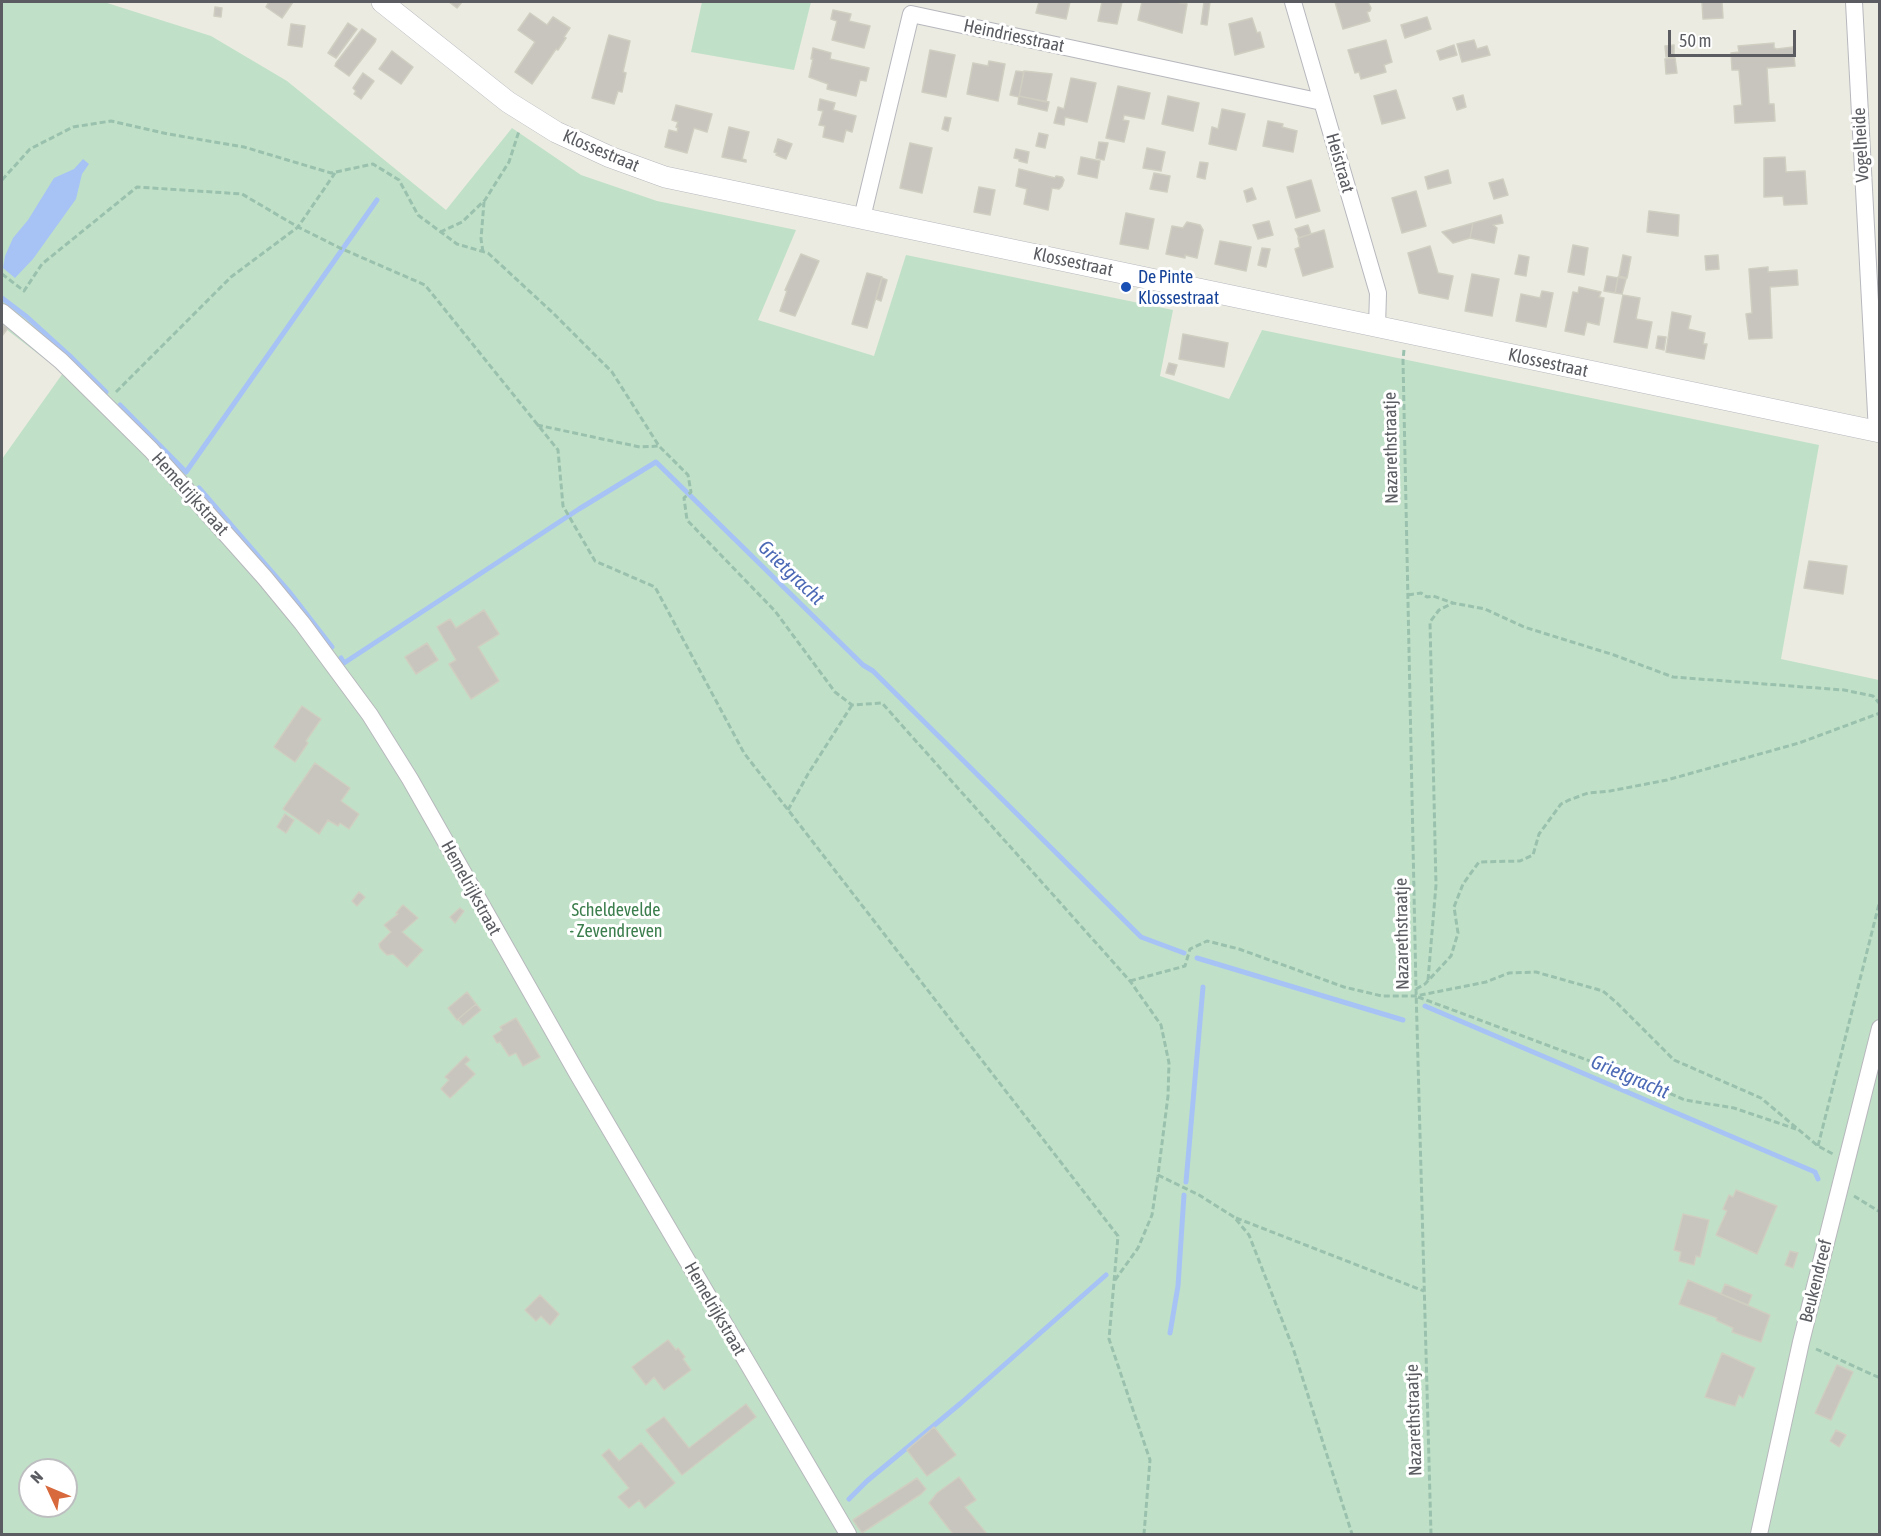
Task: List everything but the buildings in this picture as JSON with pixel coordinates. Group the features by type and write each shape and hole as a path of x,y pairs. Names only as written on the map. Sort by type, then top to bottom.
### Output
{"street":[{"name":"Klossestraat","path":"382,2 508,102 556,132 610,157 665,177 1878,432"},
{"name":"Heistraat","path":"1293,2 1378,293 1377,327"},
{"name":"Vogelheide","path":"1854,2 1878,432"},
{"name":"Heindriesstraat","path":"862,218 910,14 1322,102"},
{"name":"Hemelrijkstraat","path":"2,312 61,362 151,450 303,623 370,715 410,779 550,1027 849,1534"},
{"name":"Beukendreef","path":"1759,1534 1801,1342 1880,1028"}],"path":[{"path":"441,232 462,222 485,200 509,162 516,136 531,116"},
{"path":"2,180 30,149 73,127 111,121 168,134 244,147 331,173 373,164 399,180 418,215 457,244 488,254 554,313 612,372 659,446 688,475 691,492 684,498 687,520 775,611 835,692 852,705 882,703 1130,981 1161,1025 1169,1063 1168,1096 1152,1215 1138,1248 1114,1281"},
{"path":"104,404 231,277 298,226 336,172"},
{"path":"2,274 24,291 42,264 137,188 242,194 346,251 425,285 558,450 563,506 595,561 655,587 744,753 1118,1236 1109,1339 1150,1460 1144,1534"},
{"path":"483,252 481,239 485,200"},
{"name":"Nazarethstraatje","path":"1408,334 1402,360 1431,1534"},
{"path":"537,425 640,447 659,446"},
{"path":"1408,595 1421,593 1426,597 1433,596 1453,603 1485,609 1524,627 1614,655 1673,677 1844,690 1874,696 1880,704"},
{"path":"1428,982 1436,885 1430,622 1438,610 1453,603"},
{"path":"789,810 808,774 852,705"},
{"path":"1416,989 1428,982 1451,956 1458,933 1454,907 1463,884 1479,862 1520,861 1533,855 1539,834 1562,804 1588,793 1667,780 1800,743 1880,713"},
{"path":"1818,1146 1880,900"},
{"path":"1130,981 1185,966 1190,949 1210,941 1239,949 1344,987 1382,996 1416,996 1486,982 1509,973 1536,972 1603,991 1617,1002 1674,1060 1761,1098 1818,1146 1846,1158"},
{"path":"1416,996 1630,1076 1685,1100 1734,1108 1798,1129"},
{"path":"1158,1175 1199,1195 1234,1216 1424,1291"},
{"path":"1839,1188 1880,1212"},
{"path":"1234,1216 1249,1235 1293,1348 1352,1534"},
{"path":"1801,1342 1880,1378"}],"green space":[{"name":"Scheldevelde - Zevendreven","path":"2,2 104,2 211,36 287,81 446,210 512,128 581,175 657,201 796,230 758,320 874,356 906,255 1173,310 1160,376 1229,399 1262,330 1819,445 1781,659 1879,680 1879,1534 2,1534 2,459 63,373 2,326"},
{"path":"702,2 811,2 794,70 691,52"}],"water":[{"path":"83,159 89,164 82,174 76,199 33,259 15,278 3,268 5,256 13,238 28,220 54,178 74,169"}],"waterway":[{"path":"120,405 186,472 377,200"},
{"path":"2,298 27,317 106,392"},
{"name":"Grietgracht","path":"341,658 344,663 579,509 656,462 863,665 873,671 1141,937 1184,953"},
{"path":"199,488 291,594 332,647"},
{"name":"Grietgracht","path":"1197,958 1403,1020"},
{"path":"1186,1182 1203,987"},
{"name":"Grietgracht","path":"1425,1006 1815,1172 1818,1179"},
{"path":"1170,1333 1178,1286 1184,1195"},
{"path":"849,1499 1106,1275"}],"place":[{"name":"De Pinte Klossestraat","path":"1126,287"}]}
